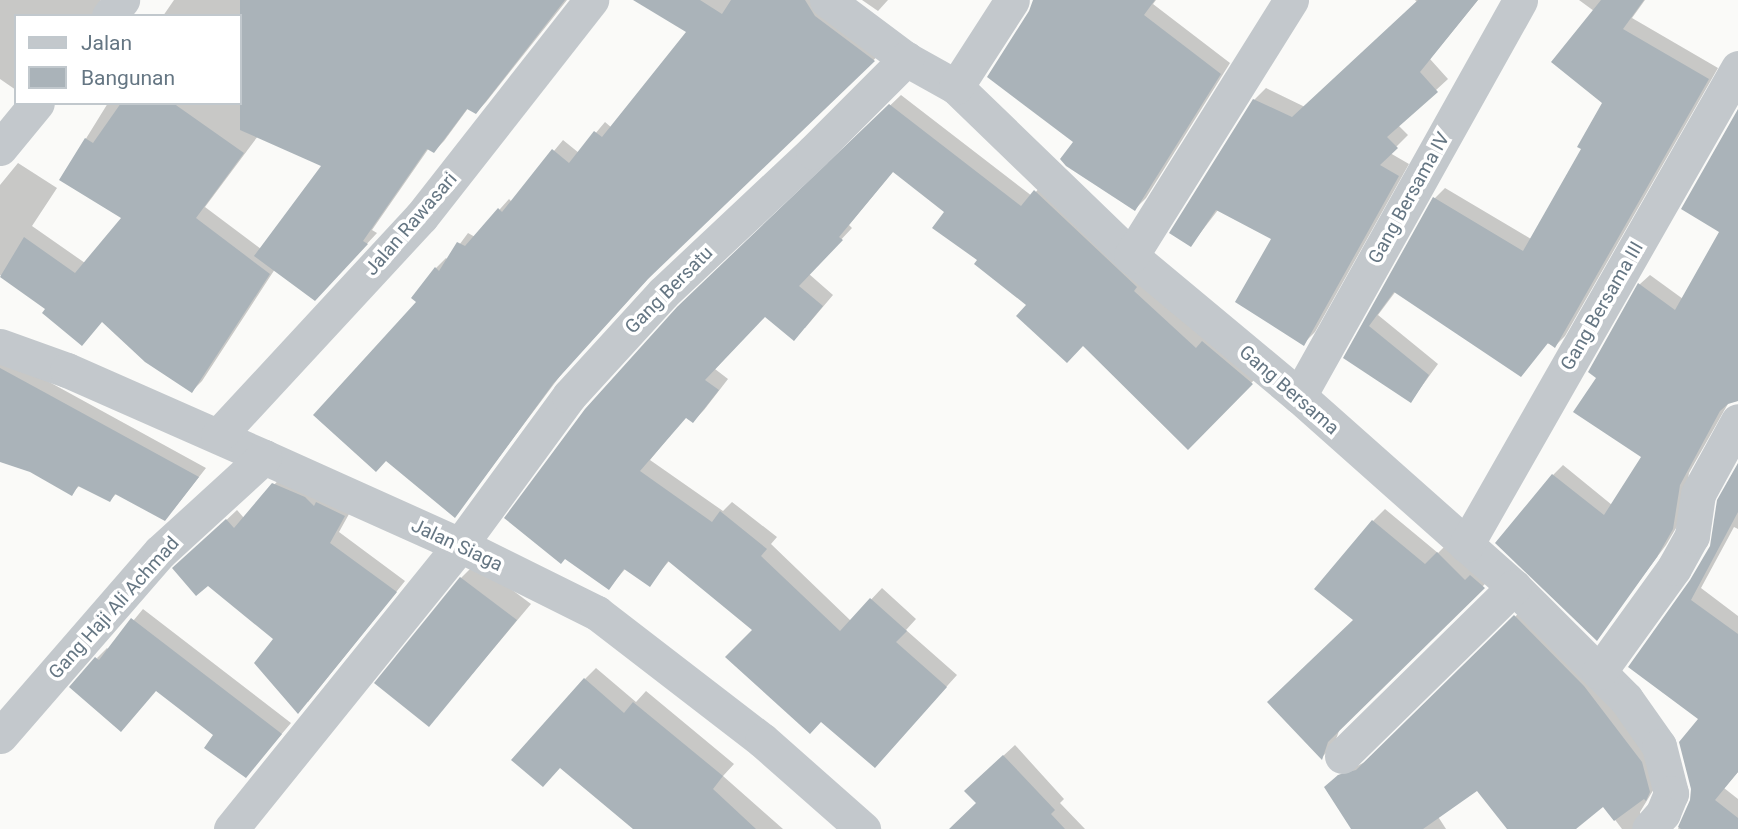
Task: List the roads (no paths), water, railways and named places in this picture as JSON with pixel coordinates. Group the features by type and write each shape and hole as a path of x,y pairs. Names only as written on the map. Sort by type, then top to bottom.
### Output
{"street":[{"path":"111,14 122,0"},
{"name":"Jalan Rawasari","path":"218,436 421,217 591,0"},
{"name":"Gang Bersama","path":"827,0 906,59 956,88 1131,256 1298,396 1514,587 1626,699 1659,746 1671,793 1663,813 1649,829"},
{"path":"956,88 1012,0"},
{"path":"1131,256 1291,0"},
{"name":"Gang Bersama IV","path":"1298,396 1520,0"},
{"name":"Gang Bersatu","path":"232,829 460,545 569,396 663,293 813,152 906,59"},
{"name":"Gang Bersama III","path":"1466,545 1738,68"},
{"path":"0,148 35,105"},
{"name":"Jalan Siaga","path":"0,346 67,370 218,436 460,545 597,612 762,740 863,829"},
{"path":"1599,672 1674,568 1692,536 1698,494 1738,421"},
{"name":"Gang Haji Ali Achmad","path":"0,736 160,552 264,457"},
{"path":"1342,756 1514,587"}]}
